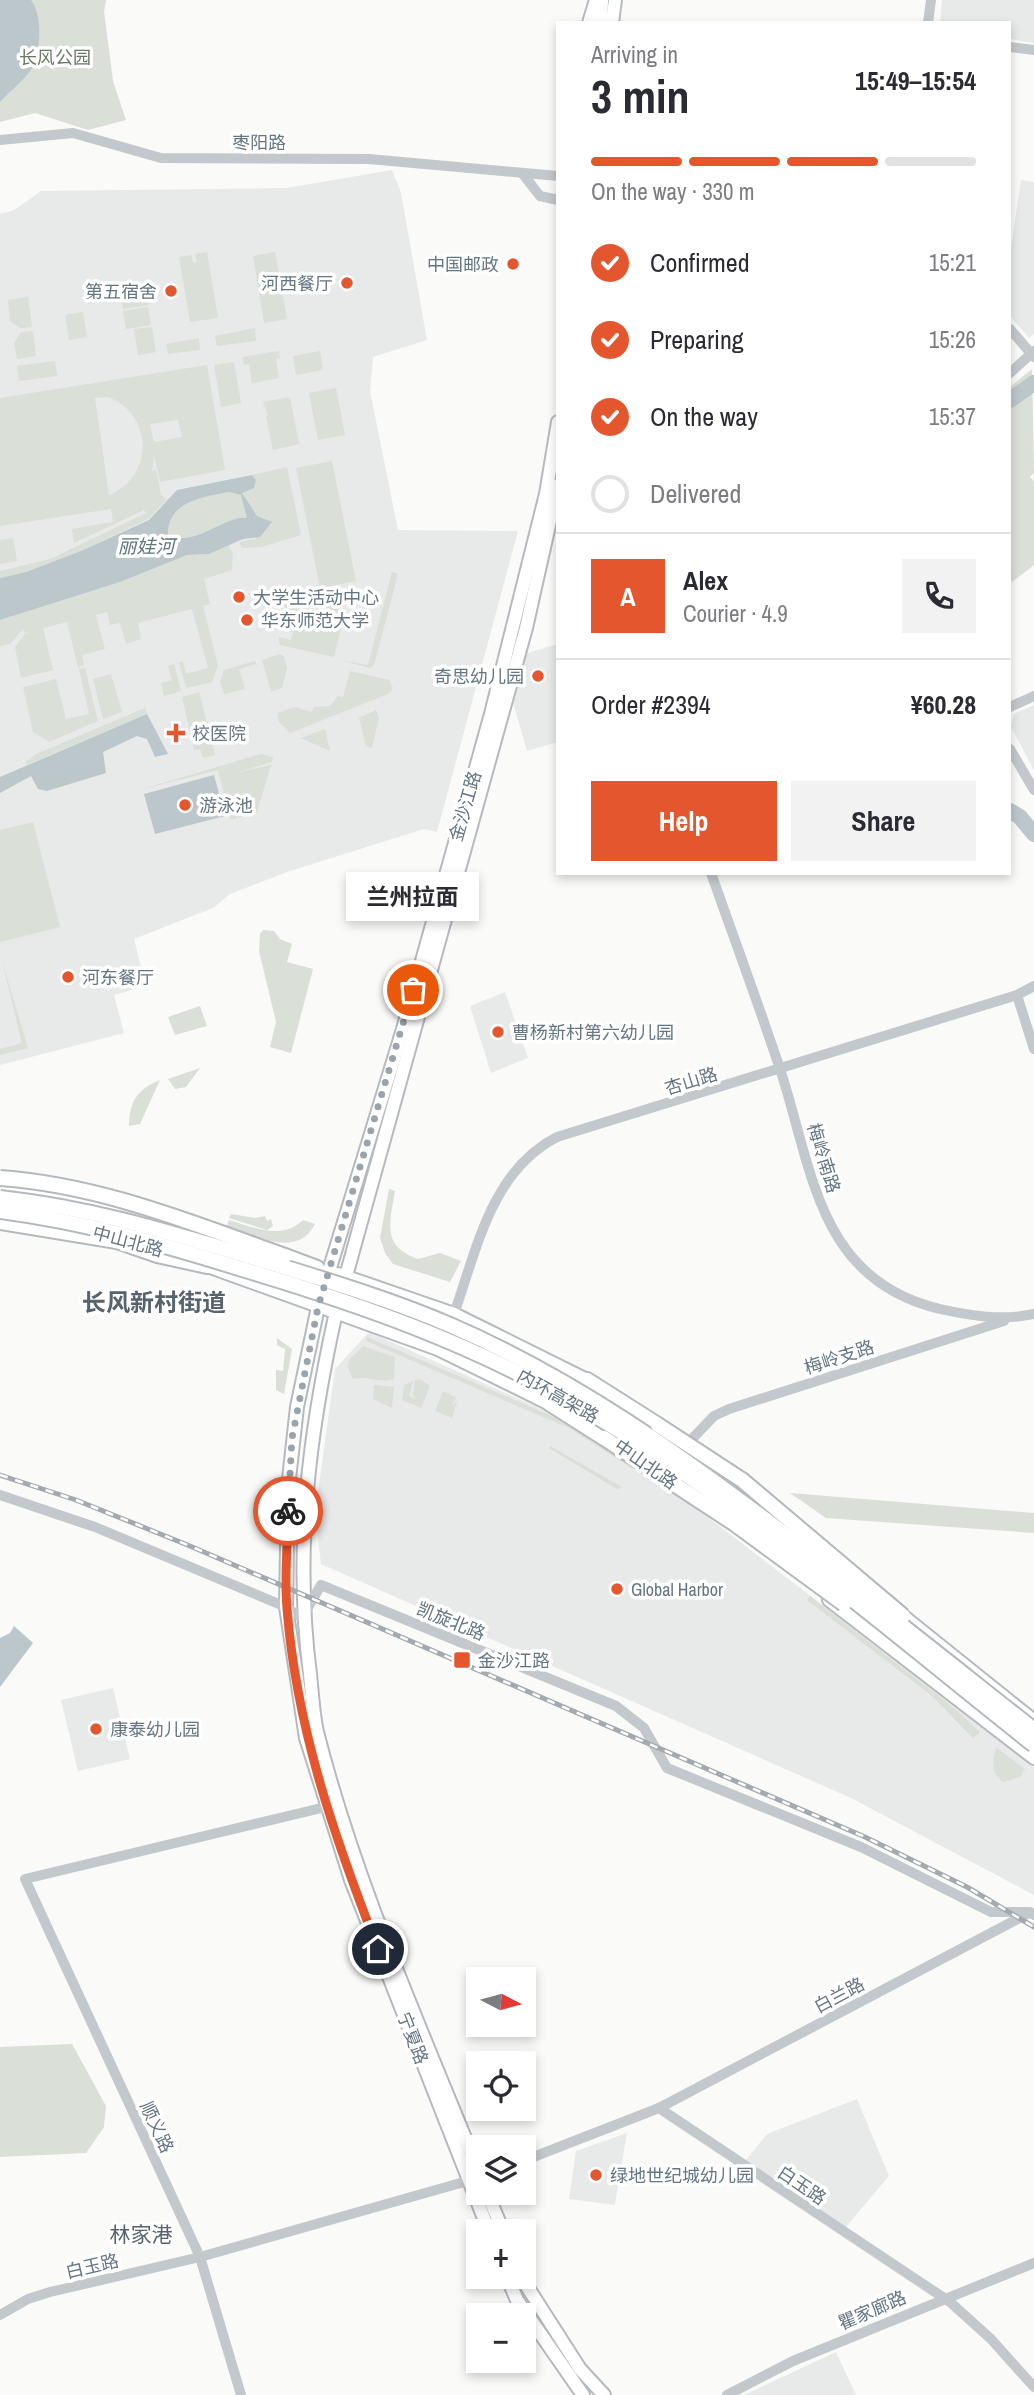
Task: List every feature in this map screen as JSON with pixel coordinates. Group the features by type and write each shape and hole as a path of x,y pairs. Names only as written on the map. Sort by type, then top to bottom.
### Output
{"highway":[{"path":"0,1178 86,1190 135,1202 323,1269"},
{"name":"内环高架路","path":"0,1198 52,1203 117,1217 365,1293 449,1324 510,1354 581,1392 684,1457 1034,1730"},
{"name":"内环高架路","path":"0,1211 115,1231 362,1306 443,1336 552,1391 624,1434 770,1538 1034,1745"},
{"path":"0,1222 117,1241 157,1255 207,1266"},
{"path":"587,1380 742,1480 884,1597 962,1672"},
{"path":"549,1403 735,1524 828,1595 882,1626"}],"main road":[{"path":"590,21 596,0"},
{"path":"601,21 602,0"},
{"path":"612,21 615,0"},
{"name":"金沙江路","path":"336,1312 526,628 555,493 556,469"},
{"name":"金沙江路","path":"318,1307 323,1269 488,727 555,493"},
{"name":"中山北路","path":"0,1178 42,1194"},
{"name":"中山北路","path":"0,1189 117,1205 273,1259 323,1269 454,1314 587,1380 691,1440 744,1475 871,1580 885,1602"},
{"name":"中山北路","path":"0,1217 116,1235 438,1349 549,1403 652,1466 1034,1758"},
{"name":"宁夏路","path":"318,1307 292,1438 286,1607 306,1738 466,2140"},
{"name":"宁夏路","path":"336,1312 310,1441 302,1618 317,1730 351,1880 466,2163"},
{"name":"中山北路","path":"587,1380 606,1399 673,1441 885,1602 1034,1721"},
{"path":"512,2289 517,2300 583,2395"},
{"path":"529,2289 580,2369 604,2395"}],"street":[{"path":"928,21 931,0"},
{"path":"1011,47 1034,50"},
{"name":"枣阳路","path":"0,140 73,134 161,158 369,159 556,176"},
{"path":"522,172 540,196 556,200"},
{"path":"1011,329 1033,354 1011,372"},
{"path":"1011,707 1034,696"},
{"path":"1011,751 1034,790"},
{"name":"梅岭南路","path":"712,875 780,1069 826,1220 843,1247 870,1276 899,1296 951,1311 1006,1320 1034,1314"},
{"name":"杏山路","path":"454,1314 505,1182 537,1147 557,1137 1017,995 1034,986"},
{"path":"1017,995 1034,1049"},
{"name":"梅岭支路","path":"691,1440 713,1416 729,1409 1006,1320"},
{"path":"0,1495 95,1527 286,1607 302,1618"},
{"name":"凯旋北路","path":"302,1618 321,1586 628,1713 644,1728 667,1768 861,1847 990,1912 1033,1913"},
{"name":"顺义路","path":"242,2395 200,2257 26,1879 334,1805"},
{"name":"白兰路","path":"659,2108 1033,1913"},
{"path":"536,2156 659,2108"},
{"name":"白玉路","path":"659,2108 943,2298 991,2339 1034,2387"},
{"name":"白玉路","path":"0,2315 28,2299 50,2292 200,2257 466,2182"},
{"name":"瞿家廊路","path":"727,2395 793,2361 1034,2263"}],"shaded area":[{"path":"942,0 1034,0 1034,43 1011,39 1011,21 940,21"},
{"name":"华东师范大学","path":"392,170 401,193 427,340 373,357 370,391 398,530 518,531 437,832 424,829 287,872 230,894 213,908 134,939 146,986 114,995 124,1033 0,1065 0,214 14,210 41,191 287,188"},
{"path":"1021,180 1034,182 1034,334 1029,338 1011,317 1011,248"},
{"name":"奇思幼儿园","path":"556,645 556,743 527,751 512,699 524,654"},
{"path":"1034,705 1034,770 1011,727 1014,714"},
{"name":"曹杨新村第六幼儿园","path":"505,992 528,1058 491,1073 470,1006"},
{"path":"369,1332 573,1423 658,1479 1034,1767 1034,1895 851,1798 321,1564 315,1513 335,1369"},
{"name":"康泰幼儿园","path":"113,1688 130,1759 78,1771 61,1700"},
{"path":"857,2099 889,2176 845,2228 745,2161 767,2134"},
{"name":"绿地世纪城幼儿园","path":"627,2133 615,2205 569,2199 576,2151"},
{"path":"836,2352 856,2395 744,2395"}],"green space":[{"name":"长风公园","path":"0,0 106,0 104,11 113,81 126,120 88,130 35,113 0,122"},
{"path":"207,252 218,318 190,322 179,257 191,255 193,263 197,262 195,254"},
{"path":"275,252 287,319 264,323 253,256"},
{"path":"145,288 148,305 123,309 120,292"},
{"path":"28,297 32,327 20,328 10,321 8,300"},
{"path":"148,307 151,325 126,329 123,311"},
{"path":"83,312 87,337 69,340 65,315"},
{"path":"152,327 156,352 138,355 134,329"},
{"path":"255,328 256,341 217,346 215,336"},
{"path":"33,331 36,356 17,359 14,343 21,332"},
{"path":"199,338 200,350 168,354 166,344"},
{"path":"279,351 280,358 276,359 279,378 252,383 249,364 244,365 242,357"},
{"path":"320,351 323,370 296,375 293,356"},
{"path":"55,361 57,376 19,381 17,366"},
{"path":"234,362 241,403 221,407 214,365"},
{"path":"207,365 225,470 160,482 154,455 152,471 156,470 161,494 166,500 148,519 81,551 26,572 0,578 0,571 50,559 146,513 144,510 74,543 72,529 113,522 111,509 0,526 0,398","holes":["108,397 123,405 134,417 143,446 141,461 134,474 124,486 109,495 95,398","178,420 182,437 154,442 150,424"]},
{"path":"1032,369 1034,473 1030,477 1034,481 1034,565 1012,582 1011,580 1011,386"},
{"path":"336,388 345,435 318,440 309,393"},
{"path":"290,397 299,444 273,450 266,416 268,415 263,402"},
{"path":"332,461 356,581 320,588 296,468"},
{"path":"287,467 301,535 261,547 242,548 239,542 256,539 257,516 242,491 256,480 252,475"},
{"path":"229,492 241,495 247,518 238,518 189,537 168,535 169,524 180,508 198,499"},
{"path":"13,538 17,561 0,564 0,540"},
{"path":"228,545 233,554 232,570 204,579 210,604 203,606 218,666 212,682 186,688 179,662 183,662 186,674 208,668 192,609 138,623 141,639 126,644 120,623 110,625 107,612 96,615 105,649 82,655 84,665 78,667 67,622 43,628 53,670 21,678 15,647 25,634 33,631 25,633 23,629 10,644 0,646 0,620 120,582 171,560 187,555 209,554"},
{"path":"392,572 398,574 374,665 370,668 340,660 368,665"},
{"path":"303,598 346,609 334,657 280,645 278,637 291,640 293,633 284,603"},
{"path":"280,654 284,657 287,668 282,688 271,692 262,660"},
{"path":"255,661 261,676 256,664 239,669 245,689 224,694 220,682 224,670"},
{"path":"174,664 181,691 164,696 161,683 172,680 168,666"},
{"path":"85,668 98,721 49,742 33,732 23,687 56,679 66,719 89,714 79,669"},
{"path":"350,671 389,680 393,688 388,694 290,733 279,722 277,713 295,707 312,712 314,707 330,706 338,696 343,697"},
{"path":"111,674 122,712 103,719 93,679"},
{"path":"199,692 215,755 203,758 200,749 194,750 182,697"},
{"path":"145,708 147,714 26,765 25,762 36,754"},
{"path":"376,710 379,718 372,748 366,746 359,718"},
{"path":"325,729 330,751 301,738"},
{"path":"261,754 273,757 272,762 235,773 271,765 257,812 231,820 218,770 139,790"},
{"path":"33,822 60,927 0,942 0,830"},
{"path":"263,930 274,931 280,939 292,944 287,962 313,969 291,1053 270,1047 276,1022 259,951 260,934"},
{"path":"2,961 28,1048 0,1055 0,1049 22,1043"},
{"path":"200,1006 207,1026 175,1035 168,1017"},
{"path":"200,1068 186,1087 175,1089 168,1079"},
{"path":"160,1080 140,1124 129,1126 136,1097 146,1087"},
{"path":"389,1189 395,1191 390,1223 393,1240 406,1254 418,1259 440,1253 461,1261 450,1282 393,1264 385,1253 380,1238"},
{"path":"231,1214 255,1218 265,1216 267,1221 271,1219 273,1226 267,1230 229,1218"},
{"path":"229,1220 257,1229 276,1231 286,1230 303,1220 315,1224 307,1235 286,1243 262,1239 226,1227"},
{"path":"367,1337 573,1425 635,1465 633,1469 571,1429 366,1341"},
{"path":"277,1338 292,1349 284,1394 276,1390 276,1370 283,1371 285,1349 277,1345"},
{"path":"363,1346 395,1357 394,1379 353,1379 348,1368 349,1360"},
{"path":"420,1379 430,1386 421,1408 402,1400 404,1385 413,1381 409,1396 416,1399 413,1395 415,1380"},
{"path":"374,1385 394,1387 392,1408 373,1399"},
{"path":"443,1391 457,1398 450,1407 457,1401 452,1418 435,1411"},
{"path":"550,1446 622,1487 617,1489 549,1448"},
{"path":"790,1493 1034,1513 1034,1533 826,1518"},
{"path":"810,1596 955,1709 980,1732 973,1738 932,1696 807,1600"},
{"path":"996,1747 1025,1769 1020,1777 1003,1782 999,1778 993,1766"},
{"path":"72,2044 106,2106 104,2127 86,2153 0,2157 0,2047"}],"water":[{"path":"0,0 31,0 37,15 39,35 37,54 31,70 0,102"},
{"name":"丽娃河","path":"252,475 256,480 254,488 242,493 257,516 272,522 260,537 243,539 209,554 187,555 120,582 0,620 0,578 26,572 81,551 149,520 177,490","holes":["229,492 241,495 247,518 229,521 199,535 179,538 168,535 169,524 174,515 189,503"]},
{"path":"147,714 168,754 155,757 147,739 137,736 103,752 106,773 47,791 38,789 31,776 0,793 0,777"},
{"name":"游泳池","path":"214,775 225,816 155,834 144,794"},
{"path":"14,1626 33,1643 0,1687 0,1638 10,1633"}],"waterway":[{"path":"1011,399 1034,383"},
{"path":"1011,812 1020,817 1034,834"}],"railway":[{"path":"0,1475 76,1500 190,1546 865,1837 967,1887 1034,1927"}],"way so far":[{"path":"288,1511 292,1438 318,1307 413,990"}],"place":[{"name":"中国邮政","path":"513,264"},
{"name":"河西餐厅","path":"347,283"},
{"name":"第五宿舍","path":"171,291"},
{"name":"大学生活动中心","path":"239,597"},
{"name":"华东师范大学","path":"247,620"},
{"name":"奇思幼儿园","path":"538,676"},
{"name":"校医院","path":"176,733"},
{"name":"游泳池","path":"185,805"},
{"name":"河东餐厅","path":"68,977"},
{"name":"兰州拉面","path":"413,990"},
{"name":"曹杨新村第六幼儿园","path":"498,1032"},
{"name":"Global Harbor","path":"617,1589"},
{"name":"金沙江路","path":"462,1660"},
{"name":"康泰幼儿园","path":"96,1729"},
{"name":"绿地世纪城幼儿园","path":"596,2175"}],"district":[{"name":"长风新村街道","path":"154,1302"},
{"name":"林家港","path":"141,2234"}],"route":[{"path":"288,1511 286,1607 306,1738 351,1880 378,1949"}]}
